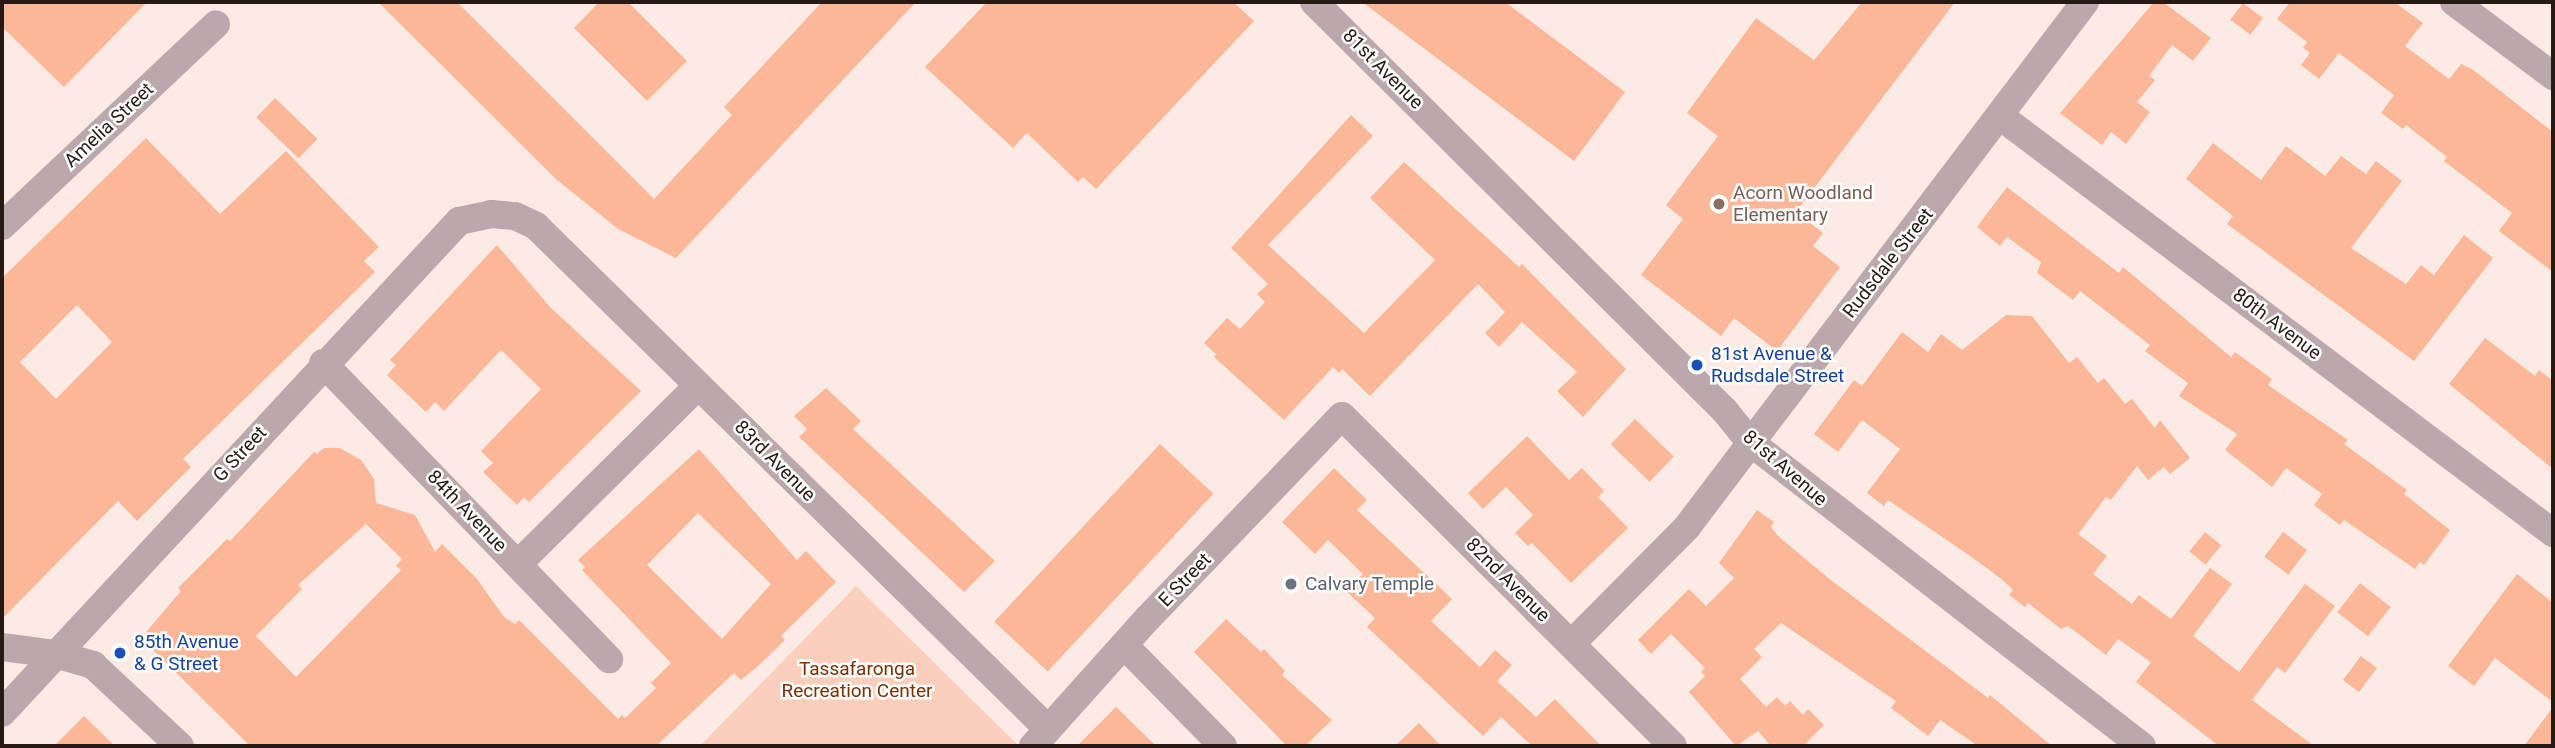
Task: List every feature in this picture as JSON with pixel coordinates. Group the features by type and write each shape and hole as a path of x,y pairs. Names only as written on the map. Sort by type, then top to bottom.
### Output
{"street":[{"name":"81st Avenue","path":"1314,2 1725,411 1749,442 2142,746"},
{"name":"Rudsdale Street","path":"1572,643 1687,527 2085,2"},
{"path":"2454,2 2553,76"},
{"name":"Amelia Street","path":"2,226 216,24"},
{"name":"80th Avenue","path":"2000,116 2553,533"},
{"name":"G Street","path":"2,713 323,363 459,221 491,214"},
{"name":"83rd Avenue","path":"491,214 515,216 536,226 698,386 1040,738"},
{"name":"84th Avenue","path":"323,363 610,659"},
{"path":"518,564 698,386"},
{"name":"E Street","path":"1040,738 1342,416"},
{"name":"82nd Avenue","path":"1342,416 1673,746"},
{"path":"1125,646 1223,746"},
{"path":"2,647 55,654 93,666 180,746"}],"green space":[{"name":"Tassafaronga Recreation Center","path":"856,586 1017,744 700,746"}],"building":[{"path":"2,2 147,2 64,87 2,27"},
{"path":"378,2 459,4 654,199 732,115 724,107 822,2 916,2 676,258 618,229 557,180"},
{"path":"599,2 628,2 687,61 647,101 574,28"},
{"path":"987,2 1233,2 1254,21 1096,189 1083,177 1078,182 1027,133 1013,148 925,67"},
{"path":"1362,2 1505,2 1625,92 1574,161"},
{"path":"1862,2 1955,2 1796,212 1823,233 1813,246 1840,267 1777,351 1734,318 1721,336 1641,275 1683,219 1666,205 1718,136 1687,113 1756,18 1814,60"},
{"path":"2154,2 2163,2 2211,38 2193,61 2172,45 2149,76 2155,80 2137,102 2150,112 2126,144 2111,132 2102,145 2060,113"},
{"path":"2290,2 2394,2 2423,23 2405,46 2449,79 2461,64 2472,69 2553,132 2553,272 2499,231 2512,213 2444,161 2447,157 2406,125 2403,129 2381,113 2394,95 2339,53 2319,79 2301,65 2310,53 2303,48 2307,42 2277,19"},
{"path":"2243,3 2263,18 2250,35 2230,20"},
{"path":"275,98 317,139 299,158 256,117"},
{"path":"1351,115 1373,136 1268,245 1364,333 1435,260 1370,198 1404,162 1519,267 1522,264 1626,369 1583,417 1557,391 1577,372 1522,322 1499,347 1485,333 1505,312 1478,284 1370,396 1342,369 1339,373 1333,367 1284,420 1214,357 1216,354 1204,343 1227,318 1240,329 1265,302 1257,294 1268,284 1231,248"},
{"path":"146,138 220,214 286,151 379,247 364,261 375,272 183,459 191,467 137,521 118,501 2,619 2,278","holes":["77,305 112,342 56,399 20,362"]},
{"path":"2213,143 2261,180 2286,146 2325,176 2341,156 2366,174 2376,161 2402,181 2351,248 2406,284 2421,265 2434,275 2464,235 2493,258 2414,361 2227,224 2233,216 2186,179"},
{"path":"2007,187 2119,273 2123,267 2231,357 2235,352 2272,379 2268,385 2348,440 2344,444 2407,490 2404,494 2450,530 2424,565 2420,562 2415,569 2344,520 2340,525 2314,505 2322,494 2286,468 2272,487 2225,450 2237,434 2179,396 2188,383 2145,351 2150,345 2080,291 2073,300 2037,273 2041,262 2007,237 2000,246 1977,227"},
{"path":"497,245 550,307 641,391 529,502 524,497 517,505 483,472 493,463 481,451 541,389 501,350 444,411 435,402 426,412 387,375 396,365 390,360"},
{"path":"2006,315 2032,316 2069,363 2077,357 2098,383 2104,378 2125,404 2132,399 2155,428 2160,420 2190,458 2170,474 2164,467 2148,480 2137,466 2111,500 2106,497 2078,534 2107,556 2093,574 2132,604 2139,595 2171,619 2210,568 2232,584 2193,636 2239,672 2305,584 2335,606 2285,673 2277,667 2252,700 2314,746 2219,746 2136,682 2151,662 2118,639 2106,655 2068,626 2061,629 2028,603 2025,607 2009,595 2013,590 1973,558 1888,500 1884,506 1867,493 1900,449 1862,420 1838,452 1814,434 1854,380 1862,386 1902,332 1928,352 1941,334 1962,350"},
{"path":"2485,338 2535,376 2539,370 2553,381 2553,469 2449,384"},
{"path":"826,388 861,421 853,429 995,561 964,592 799,437 807,429 794,416"},
{"path":"1635,419 1674,457 1650,482 1611,444"},
{"path":"1527,436 1569,480 1582,468 1604,491 1598,497 1628,528 1571,583 1532,543 1528,546 1515,533 1533,515 1506,487 1483,509 1468,493"},
{"path":"1160,444 1213,494 1048,672 994,622"},
{"path":"324,448 340,448 361,460 374,479 376,503 415,515 435,552 442,544 477,579 504,617 515,624 519,620 618,719 622,715 625,718 656,688 651,683 671,663 582,570 585,567 578,560 699,449 797,560 806,551 836,582 781,636 785,640 758,666 741,680 734,673 656,746 250,746 141,638 181,591 178,588 227,539 230,541 314,452 317,454","holes":["698,513 771,584 722,639 647,565","366,524 402,559 396,566 401,570 296,677 256,636 302,589 298,585"]},
{"path":"1334,468 1367,500 1357,510 1452,599 1431,621 1480,667 1495,650 1512,665 1497,681 1536,717 1555,699 1601,746 1532,746 1501,717 1483,736 1367,627 1375,618 1346,591 1363,574 1328,540 1315,554 1282,522"},
{"path":"1757,510 1774,522 1771,527 1778,536 1827,577 1988,698 1990,695 2052,746 1978,746 1940,720 1928,736 1891,708 1896,701 1781,623 1754,649 1762,657 1740,679 1766,707 1777,697 1785,706 1790,701 1803,715 1808,709 1824,725 1803,746 1771,746 1758,731 1736,746 1689,692 1705,676 1701,672 1705,668 1671,634 1651,654 1638,640 1689,589 1706,606 1734,578 1719,563"},
{"path":"2205,532 2221,545 2206,565 2189,551"},
{"path":"2283,532 2307,550 2288,575 2264,557"},
{"path":"2517,574 2553,603 2553,702 2495,658 2474,686 2448,666"},
{"path":"2360,583 2391,607 2368,636 2337,612"},
{"path":"1226,619 1261,652 1264,649 1285,671 1282,675 1332,720 1305,746 1287,746 1194,652"},
{"path":"2361,656 2377,668 2359,692 2343,680"},
{"path":"1116,707 1156,746 1077,746"},
{"path":"2553,707 2553,746 2524,746"},
{"path":"84,716 115,746 54,746"},
{"path":"1419,723 1441,746 1395,746"}],"place":[{"name":"Acorn Woodland Elementary","path":"1719,204"},
{"name":"81st Avenue & Rudsdale Street","path":"1697,365"},
{"name":"Calvary Temple","path":"1291,584"},
{"name":"85th Avenue & G Street","path":"120,653"}]}
